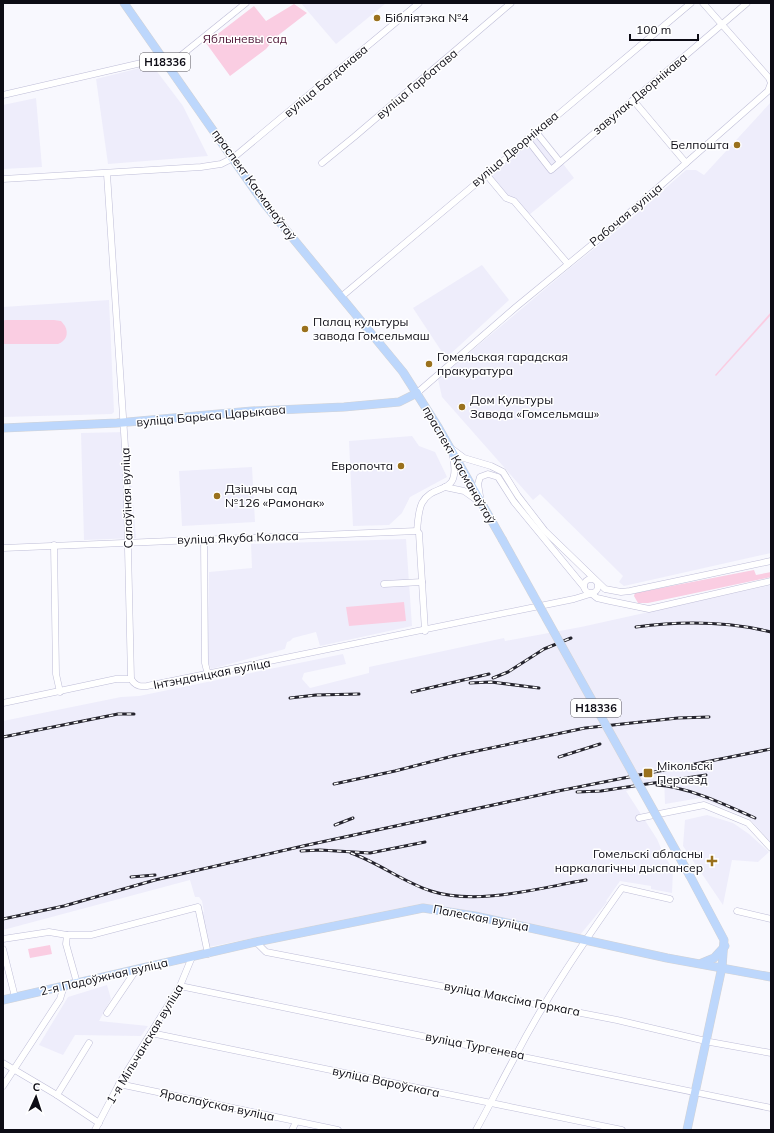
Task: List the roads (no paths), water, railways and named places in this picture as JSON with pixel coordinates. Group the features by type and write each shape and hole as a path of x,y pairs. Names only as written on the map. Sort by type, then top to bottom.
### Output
{"main road":[{"name":"праспект Касманаўтаў","path":"124,3 264,202 401,369 417,393 451,448 690,876 724,940 725,946"},
{"name":"вуліца Барыса Царыкава","path":"3,428 124,423 252,411 399,402 417,393"},
{"name":"Палеская вуліца","path":"192,957 256,942 423,908 475,916 771,977"},
{"path":"699,963 708,962 725,946"},
{"path":"687,1130 722,967 725,946"},
{"name":"2-я Падоўжная вуліца","path":"3,1000 192,957"}],"street":[{"path":"168,66 246,3"},
{"name":"вуліца Багданава","path":"3,180 201,168 221,164 233,158 419,3"},
{"name":"вуліца Гарбатава","path":"322,163 511,3"},
{"name":"вуліца Дворнікава","path":"341,297 527,139 691,3"},
{"path":"703,3 722,24"},
{"name":"завулак Дворнікава","path":"527,139 551,170 747,3"},
{"name":"Рабочая вуліца","path":"417,393 611,229 770,88 769,78 722,24"},
{"path":"3,95 163,58"},
{"path":"634,100 686,163"},
{"path":"536,132 560,162"},
{"name":"Салаўіная вуліца","path":"107,174 124,423 129,542 131,679"},
{"path":"486,174 506,198 514,201 568,264"},
{"path":"424,631 419,533 417,531 422,503 429,496 452,482 455,476 451,448"},
{"path":"451,448 464,458 491,466 503,472 518,496 545,531 605,589 621,592 771,561"},
{"path":"484,507 479,493 478,480 483,475 494,475 498,477 514,502 540,536 588,591 597,598 649,608 771,581"},
{"path":"445,487 464,491 473,496 484,507"},
{"name":"вуліца Якуба Коласа","path":"3,548 129,542 204,541 417,531"},
{"path":"204,541 205,663 208,675"},
{"path":"54,545 56,674 60,692"},
{"name":"Інтэнданцкая вуліца","path":"3,703 116,679 131,679 134,684 139,686 147,686 424,631 574,599 588,591 585,583 588,579 596,581"},
{"path":"588,591 598,589 596,581"},
{"path":"384,584 422,582"},
{"path":"639,818 704,805 748,823 771,848"},
{"path":"476,1130 544,1005 622,888 670,899"},
{"path":"3,939 49,932 67,935 91,935 198,907 208,954"},
{"path":"737,911 771,919"},
{"path":"67,935 66,944 77,983"},
{"name":"вуліца Максіма Горкага","path":"256,942 266,952 544,1005 771,1053"},
{"path":"3,950 16,997"},
{"name":"1-я Мільчанская вуліца","path":"95,1130 119,1084 180,986 192,957"},
{"path":"107,1013 136,970"},
{"path":"3,1086 60,999 64,986"},
{"name":"вуліца Тургенева","path":"180,986 516,1054 771,1108"},
{"name":"вуліца Вароўскага","path":"151,1033 622,1130"},
{"path":"57,1095 90,1043"},
{"path":"3,1063 57,1095 99,1123"},
{"name":"Яраслаўская вуліца","path":"119,1084 338,1130"},
{"path":"292,1130 296,1122"}],"railway":[{"path":"636,627 704,623 754,628 771,632"},
{"path":"493,678 508,672 544,649 571,638"},
{"path":"412,692 489,674"},
{"path":"470,683 491,682 539,688"},
{"path":"290,698 316,695 359,694"},
{"path":"3,737 118,714 134,714"},
{"path":"334,784 395,771 453,756 585,728 678,718 709,717"},
{"path":"559,757 600,744"},
{"path":"3,919 64,906 155,880 303,846 558,791 771,749"},
{"path":"577,792 601,791 706,775"},
{"path":"657,785 668,786 694,793 755,818"},
{"path":"335,825 353,818"},
{"path":"301,851 320,850 370,853 425,842"},
{"path":"351,853 421,887 449,895 468,897 508,894 586,880"},
{"path":"131,877 155,875"}],"place":[{"name":"Бібліятэка №4","path":"377,18"},
{"name":"Белпошта","path":"737,145"},
{"name":"Палац культуры завода Гомсельмаш","path":"305,329"},
{"name":"Гомельская гарадская пракуратура","path":"429,364"},
{"name":"Дом Культуры Завода «Гомсельмаш»","path":"462,407"},
{"name":"Европочта","path":"401,466"},
{"name":"Дзіцячы сад №126 «Рамонак»","path":"217,496"},
{"name":"Мікольскі Пераезд","path":"648,773"},
{"name":"Гомельскі абласны наркалагічны дыспансер","path":"712,861"}],"park label":[{"name":"Яблыневы сад","path":"245,39"}]}
